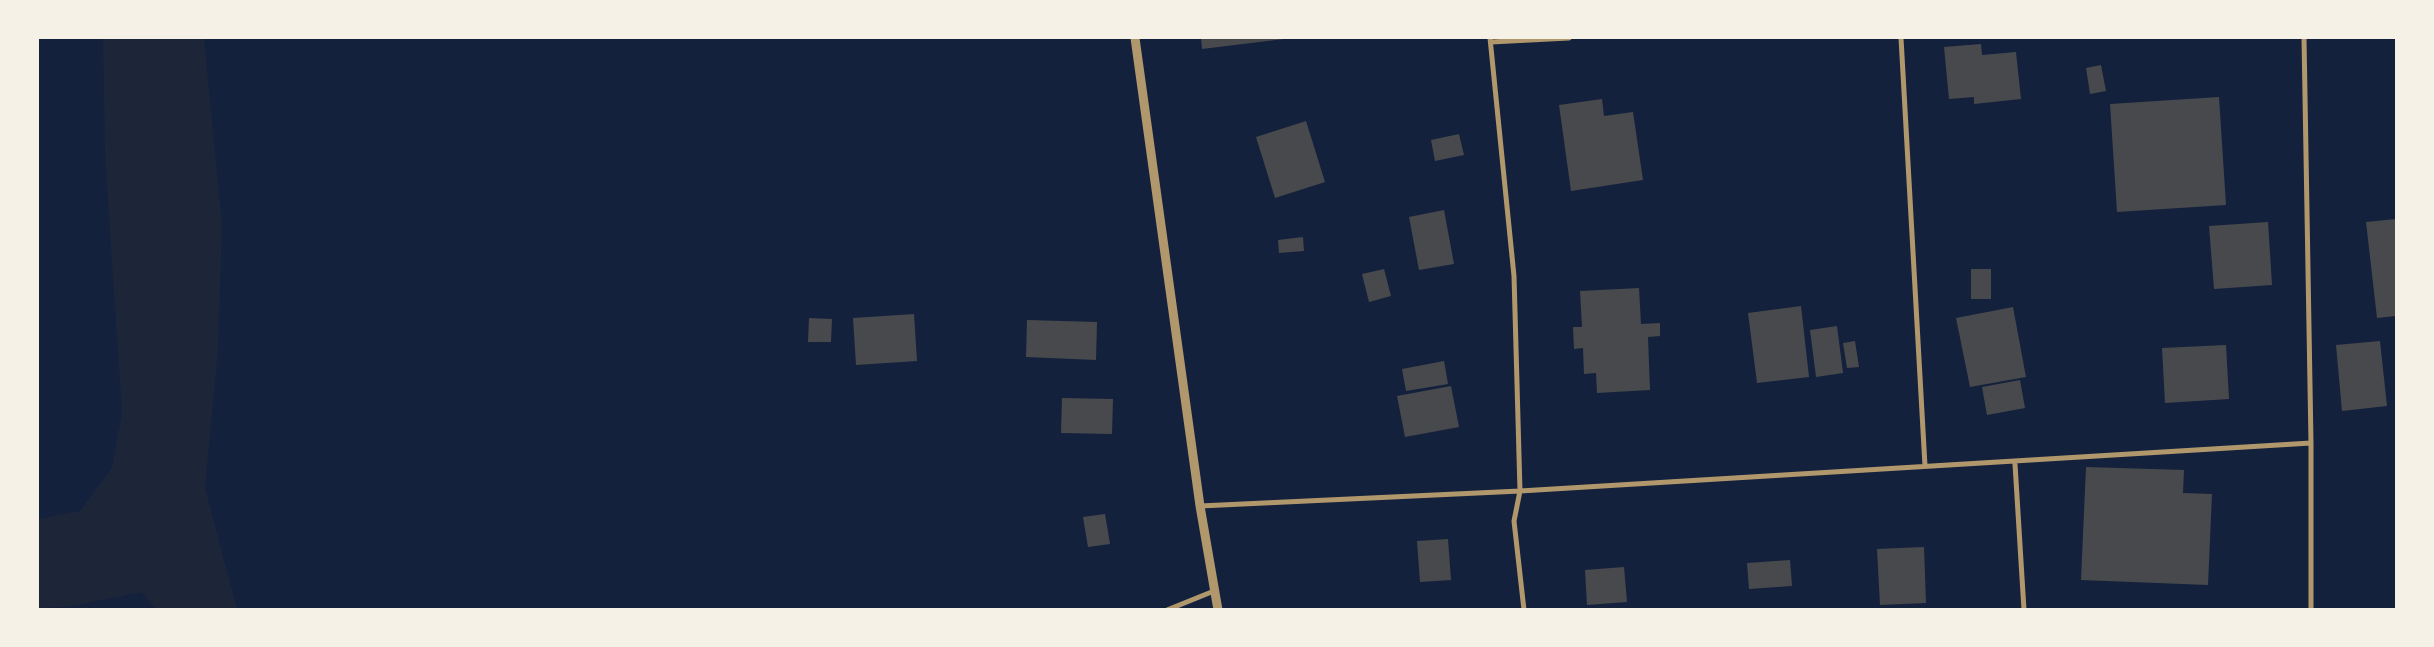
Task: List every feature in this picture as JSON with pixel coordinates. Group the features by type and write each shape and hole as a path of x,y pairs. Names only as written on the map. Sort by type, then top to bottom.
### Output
{"street":[{"path":"1135,38 1200,506 1218,610"},
{"path":"1524,610 1514,521 1520,491 1514,276 1490,40 1570,38"},
{"path":"1902,38 1925,466"},
{"path":"2304,38 2312,610"},
{"path":"1200,506 1520,491 1925,466 2015,464 2311,443"},
{"path":"2015,464 2024,610"},
{"path":"1167,610 1214,591"}],"shaded area":[{"path":"103,38 204,38 222,225 218,349 205,488 237,609 155,609 142,592 66,607 38,608 38,519 80,511 112,468 122,413 105,156"}],"building":[{"path":"1201,38 1284,38 1284,39 1202,49"},
{"path":"1981,44 1982,55 2016,52 2021,99 1974,104 1974,97 1949,99 1944,47"},
{"path":"2101,65 2106,91 2090,94 2086,68"},
{"path":"2219,97 2226,205 2117,212 2110,104"},
{"path":"1602,99 1604,116 1633,112 1643,180 1571,191 1559,105"},
{"path":"1306,121 1325,182 1275,198 1256,137"},
{"path":"1459,134 1464,155 1435,161 1431,140"},
{"path":"1444,210 1454,264 1419,270 1409,217"},
{"path":"2396,219 2396,316 2377,318 2366,222"},
{"path":"2268,222 2272,285 2214,289 2209,226"},
{"path":"1303,237 1304,251 1279,253 1278,240"},
{"path":"1384,269 1391,296 1369,302 1362,274"},
{"path":"1971,269 1991,269 1991,299 1971,299"},
{"path":"1639,288 1641,324 1660,323 1660,336 1648,337 1650,390 1597,393 1596,373 1584,374 1583,348 1574,349 1573,327 1582,327 1580,291"},
{"path":"1801,306 1809,377 1757,383 1748,313"},
{"path":"2013,307 2026,377 1970,387 1956,318"},
{"path":"914,314 917,361 856,365 853,318"},
{"path":"809,318 832,319 831,342 808,342"},
{"path":"1027,320 1097,322 1096,360 1026,357"},
{"path":"1837,326 1843,373 1816,377 1810,330"},
{"path":"1855,341 1859,367 1847,368 1843,343"},
{"path":"2380,341 2387,406 2342,411 2336,345"},
{"path":"2226,345 2229,399 2165,403 2162,348"},
{"path":"1444,361 1448,384 1406,391 1402,369"},
{"path":"2020,380 2025,408 1987,415 1982,387"},
{"path":"1451,386 1459,427 1405,437 1397,396"},
{"path":"1062,398 1113,399 1112,434 1061,433"},
{"path":"2086,467 2184,470 2183,493 2212,494 2208,585 2081,580"},
{"path":"1105,514 1110,544 1088,547 1083,517"},
{"path":"1448,539 1451,580 1420,582 1417,541"},
{"path":"1924,547 1926,603 1880,605 1877,549"},
{"path":"1790,560 1792,586 1749,589 1747,563"},
{"path":"1624,567 1627,602 1587,605 1585,570"}]}
